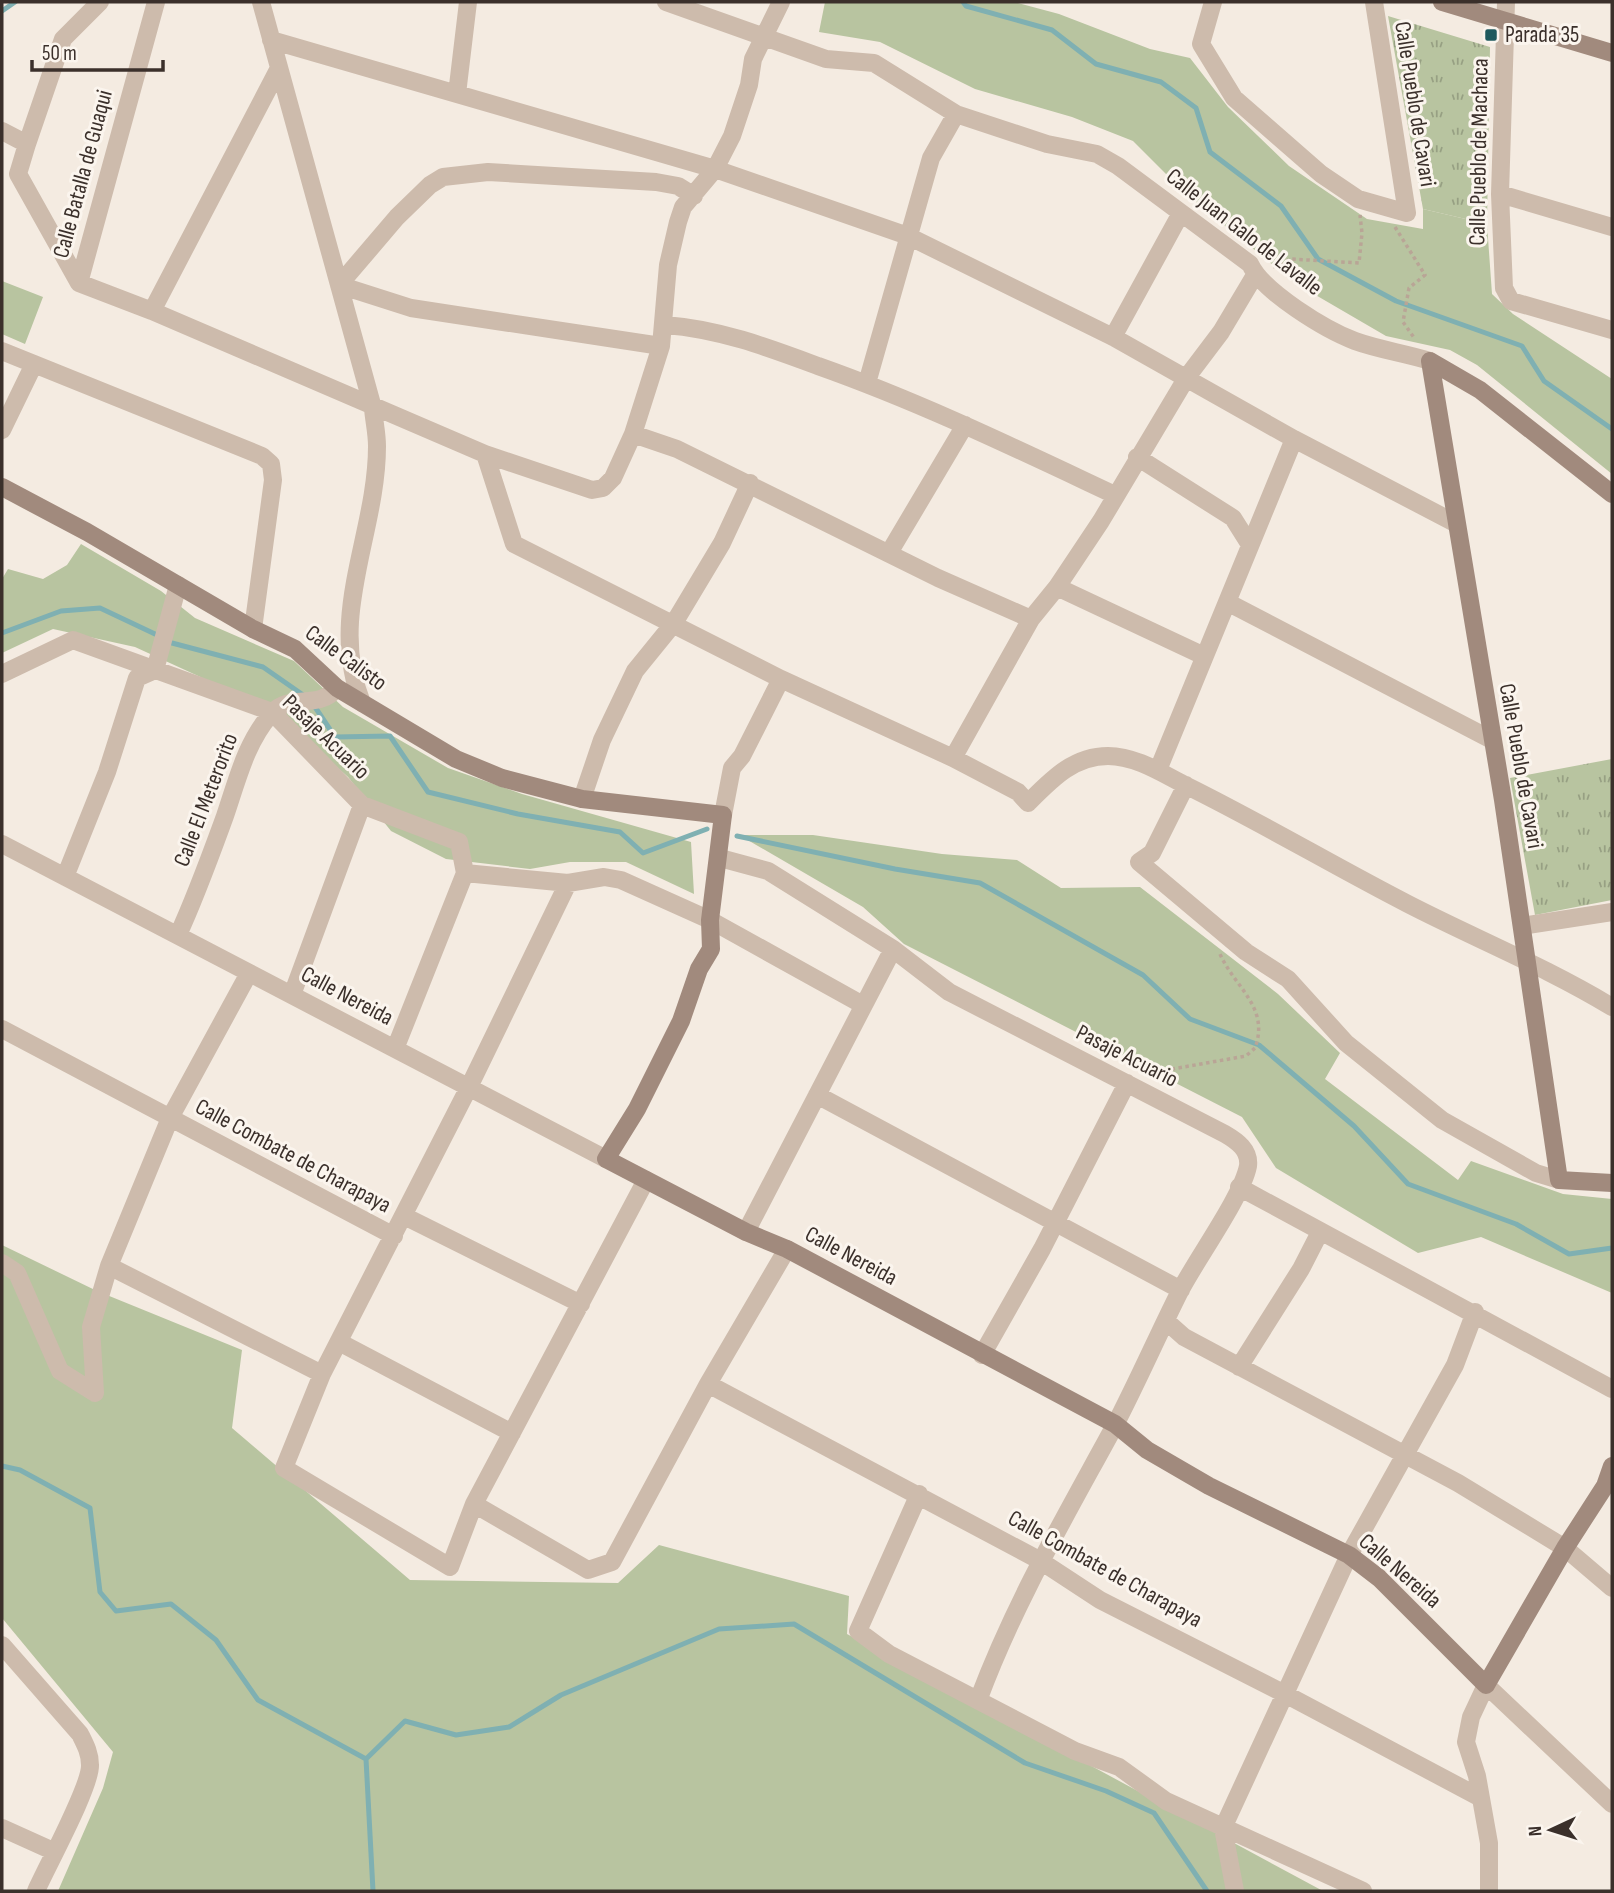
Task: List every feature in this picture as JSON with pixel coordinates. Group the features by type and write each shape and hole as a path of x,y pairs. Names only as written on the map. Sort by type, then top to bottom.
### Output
{"street":[{"path":"79,283 18,174 62,39 100,2"},
{"name":"Calle Batalla de Guaqui","path":"156,2 79,283 152,311 485,454 592,490 603,488 613,478 633,434 661,346 665,325 668,265 683,207 715,169 732,136 749,85 753,59 781,2"},
{"path":"261,2 373,408 377,446 351,605 348,640 349,662 362,703"},
{"path":"457,94 468,2"},
{"name":"Calle Juan Galo de Lavalle","path":"666,2 826,58 874,63 956,114 1047,145 1097,154 1118,166 1250,264 1255,275 1290,303 1352,340 1430,361 1480,390 1611,494"},
{"path":"1213,2 1201,44 1234,98 1321,174 1358,198 1380,206"},
{"name":"Calle Pueblo de Cavari","path":"1374,2 1407,214 1380,206"},
{"path":"1442,2 1612,54"},
{"name":"Calle Pueblo de Machaca","path":"1506,2 1500,194 1504,288 1511,301 1612,330"},
{"path":"271,40 715,169 908,236 1113,337 1294,439 1455,523"},
{"path":"152,311 278,70"},
{"path":"867,383 931,158 956,114"},
{"path":"2,131 27,144"},
{"path":"339,285 397,217 430,185 443,177 488,172 656,182 678,186 694,196"},
{"path":"1500,194 1612,227"},
{"path":"1113,337 1181,213"},
{"path":"953,758 1031,619 1058,587 1187,377 1221,332 1255,275"},
{"path":"339,285 411,308 661,346"},
{"path":"665,325 724,332 867,383 1115,495"},
{"path":"2,351 262,456 271,464 273,480 253,629"},
{"name":"Calle Pueblo de Cavari","path":"1430,361 1522,926 1559,1180"},
{"path":"2,430 34,363"},
{"path":"889,554 965,425"},
{"path":"633,434 677,449 889,554 1031,619"},
{"path":"1158,769 1294,439"},
{"path":"485,454 514,544 781,679 953,758 1018,792 1028,803 1060,772 1093,758 1110,756 1158,769 1247,814 1408,904 1527,959 1612,1007"},
{"path":"1138,457 1233,518 1250,545"},
{"path":"582,799 602,740 635,671 674,623 722,543 750,483"},
{"name":"Calle Calisto","path":"2,487 253,629 295,649 337,688 457,759 502,778 582,799 723,816"},
{"path":"65,877 107,772 137,678 155,670 178,585"},
{"path":"1058,587 1205,656"},
{"path":"1227,602 1492,740"},
{"name":"Pasaje Acuario","path":"2,674 73,640 272,712 362,805 459,842 465,873"},
{"path":"606,1159 626,1131 681,1021 699,969 711,949 710,920 732,768 742,756 781,679"},
{"path":"272,712 287,702 318,702 330,696 337,688"},
{"name":"Calle El Meterorito","path":"178,936 197,895 253,740 272,712"},
{"path":"1186,785 1152,853 1139,862 1246,952 1288,979 1346,1044 1441,1119 1536,1173 1559,1180 1612,1183"},
{"path":"292,995 362,805"},
{"name":"Calle Nereida","path":"2,844 746,1232 787,1249 1115,1424 1147,1450 1209,1486 1349,1555 1379,1578 1486,1685 1612,1804"},
{"name":"Pasaje Acuario","path":"720,858 768,871 893,949 949,992 1238,1142 1247,1154 1248,1166 1239,1187 1181,1290 1115,1424 1039,1560 1003,1634 979,1698"},
{"path":"395,1049 465,873 568,883 604,877 621,880 710,920 863,1005"},
{"path":"568,883 469,1087 322,1374 284,1468 450,1567 474,1504 646,1180"},
{"path":"1522,926 1612,912"},
{"path":"746,1232 893,949"},
{"path":"170,1118 249,973"},
{"name":"Calle Combate de Charapaya","path":"2,1029 394,1236"},
{"path":"982,1355 1042,1249 1127,1083"},
{"path":"817,1095 1181,1290"},
{"name":"Calle Combate de Charapaya","path":"2,1263 17,1273 60,1371 95,1393 91,1327 109,1266 170,1118"},
{"path":"1239,1187 1475,1312 1612,1389"},
{"name":"Calle Combate de Charapaya","path":"404,1216 581,1304"},
{"path":"1239,1367 1320,1232"},
{"path":"474,1504 588,1570 612,1562 708,1384 787,1249"},
{"path":"109,1266 322,1374"},
{"path":"1235,1891 1223,1828 1349,1555 1455,1365 1475,1312"},
{"path":"1166,1321 1184,1338 1404,1454 1565,1548 1612,1588"},
{"path":"338,1342 512,1433"},
{"name":"Calle Combate de Charapaya","path":"708,1384 1039,1560 1100,1600 1479,1797"},
{"path":"1489,1891 1489,1843 1477,1776 1466,1742 1471,1717 1486,1685 1565,1548 1605,1486 1612,1466"},
{"path":"919,1494 858,1631 888,1654 979,1698 1075,1751 1119,1767 1166,1801 1363,1891"},
{"path":"2,1645 80,1734 88,1749 91,1767 84,1790 36,1891"},
{"path":"2,1828 53,1851"}],"path":[{"path":"1255,275 1291,259 1359,263 1362,233 1358,198"},
{"path":"1380,206 1425,275 1409,288 1403,322 1430,361"},
{"path":"1127,1083 1144,1074 1246,1056 1255,1048 1260,1019 1255,1004 1228,973 1218,951"}],"green space":[{"path":"825,2 1014,2 1059,14 1150,49 1190,58 1228,107 1289,166 1367,219 1423,229 1423,209 1487,224 1492,294 1513,314 1612,379 1612,474 1477,365 1450,350 1386,336 1295,283 1186,194 1133,141 1072,117 975,89 880,42 819,32"},
{"path":"1388,16 1490,47 1487,224 1423,209"},
{"path":"2,281 43,297 25,344 2,334"},
{"path":"81,544 161,591 195,618 294,661 343,707 448,768 522,794 691,842 694,894 626,862 570,862 530,869 446,859 391,831 348,777 286,722 233,692 135,647 53,629 2,653 2,579 8,569 43,579 67,565"},
{"path":"1612,759 1612,900 1535,915 1510,778"},
{"path":"739,835 813,835 942,854 1017,860 1061,888 1140,887 1278,994 1340,1053 1325,1079 1458,1180 1471,1161 1563,1194 1612,1199 1612,1293 1481,1237 1418,1253 1276,1168 1242,1117 904,944 863,907"},
{"path":"2,1245 97,1291 242,1350 232,1428 410,1580 618,1583 659,1545 849,1596 847,1634 1323,1891 58,1891 103,1788 113,1752 2,1618"}],"waterway":[{"path":"2,11 15,2"},
{"path":"963,2 966,6 1052,30 1096,64 1161,82 1196,108 1210,152 1281,206 1318,259 1396,301 1522,346 1544,381 1612,429"},
{"path":"2,633 61,611 100,608 155,634"},
{"path":"172,643 263,667 306,697"},
{"path":"313,704 335,737 390,736 428,792 518,814 620,832 643,853 707,829"},
{"path":"737,836 895,869 980,883 1143,975 1190,1019 1259,1045 1354,1126 1408,1184 1516,1224 1569,1254 1612,1248"},
{"path":"2,1466 20,1470 90,1508 100,1592 116,1611 171,1604 216,1640 258,1700 366,1759 373,1891"},
{"path":"366,1759 405,1721 456,1735 509,1727 561,1695 719,1629 794,1624 1025,1763 1106,1791 1154,1813 1207,1891"}],"place":[{"name":"Parada 35","path":"1491,35"}]}
